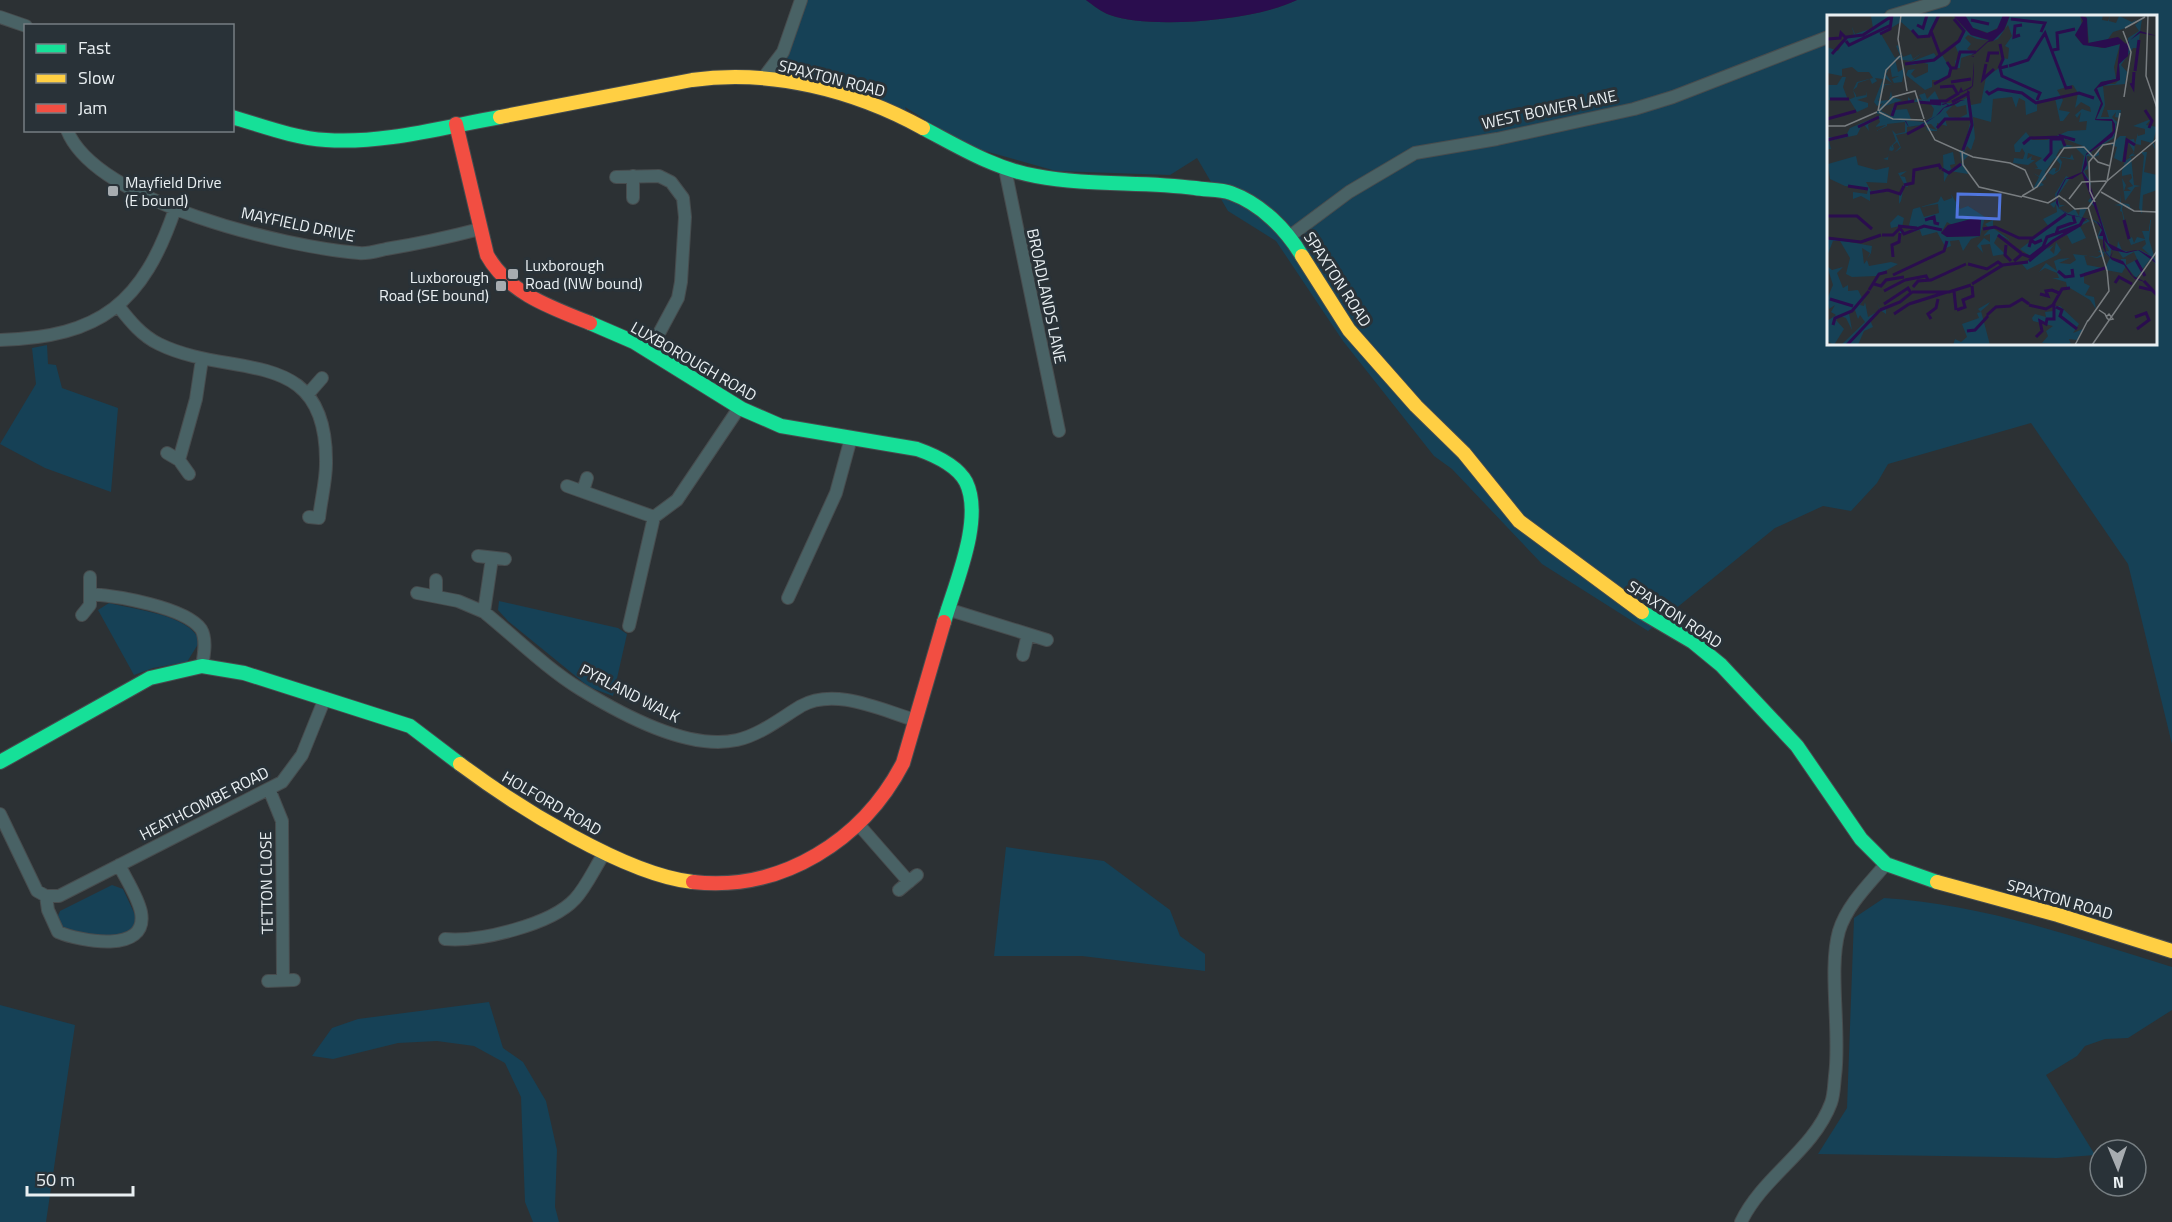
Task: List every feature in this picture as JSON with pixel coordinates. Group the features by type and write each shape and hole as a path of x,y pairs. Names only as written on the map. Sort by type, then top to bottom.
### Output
{"street":[{"path":"764,77 783,52 801,0"},
{"path":"1894,15 1944,0"},
{"path":"0,17 24,25"},
{"name":"WEST BOWER LANE","path":"1290,236 1349,192 1415,153 1497,139 1634,109 1673,97 1827,37"},
{"name":"SPAXTON ROAD","path":"234,118 297,136 354,140 384,138 634,93 692,80 721,76 764,77 808,85 891,110 957,147 1005,169 1056,180 1165,184 1231,193 1269,216 1290,236 1349,330 1416,406 1464,453 1519,521 1624,602 1693,642 1721,665 1797,746 1861,839 1886,864 1932,881 2058,915 2172,951"},
{"name":"LUXBOROUGH ROAD","path":"456,124 480,229 492,264 508,282 535,298 635,343 739,408 781,426 934,455 957,471 966,483 972,509"},
{"name":"MAYFIELD DRIVE","path":"68,132 82,153 102,170 143,196 175,209 275,238 360,254 480,229"},
{"name":"BROADLANDS LANE","path":"1005,169 1059,431"},
{"path":"633,176 633,198"},
{"path":"616,177 658,176 671,182 683,198 685,217 678,298 650,352"},
{"path":"0,340 22,340 61,332 96,319 119,307 146,277 163,246 175,209"},
{"path":"119,307 136,328 158,344 202,359 232,362 268,371 291,381 308,393 318,410 324,431 326,464 314,517 332,522"},
{"path":"179,460 196,399 202,359"},
{"path":"308,393 322,378"},
{"path":"629,626 654,517 677,500 739,408"},
{"path":"788,598 836,493 851,438"},
{"path":"167,453 179,460 189,474"},
{"path":"582,491 587,478"},
{"path":"567,486 654,517"},
{"name":"HOLFORD ROAD","path":"0,762 150,678 202,666 244,673 410,726 503,796 604,852 683,881 738,882 768,876 804,862 839,842 859,825 892,784 903,763 970,534 972,509"},
{"path":"478,556 505,559"},
{"path":"484,612 492,558"},
{"path":"801,572 813,578"},
{"path":"82,615 90,605 90,577"},
{"path":"436,580 436,596"},
{"name":"PYRLAND WALK","path":"417,593 436,596 484,612 579,688 662,730 691,741 738,740 804,705 828,698 851,701 915,720"},
{"path":"91,594 108,595 183,614 202,630 205,648 202,666"},
{"path":"635,607 649,609"},
{"path":"947,609 1047,640"},
{"path":"1023,655 1028,634"},
{"name":"HEATHCOMBE ROAD","path":"46,896 59,896 269,789 290,775 302,755 325,698"},
{"name":"TETTON CLOSE","path":"268,981 289,980 282,821 269,789"},
{"path":"0,814 37,891 46,896 58,932 96,940 127,940 135,935 142,924 141,911 119,865"},
{"path":"859,825 908,882"},
{"path":"445,939 480,938 556,914 580,893 604,852"},
{"path":"1741,1222 1756,1195 1816,1132 1832,1102 1838,1053 1835,952 1839,930 1850,908 1886,864"},
{"path":"459,940 461,926"}],"shaded area":[{"path":"801,0 1086,0 1107,14 1151,22 1177,22 1204,21 1257,13 1297,0 2172,0 2172,744 2128,564 2031,423 1888,464 1877,483 1851,511 1823,506 1775,528 1648,631 1542,564 1452,469 1434,456 1343,341 1276,241 1228,211 1197,158 1170,175 1056,171 967,146 905,107 909,119 764,77"},
{"path":"1086,0 1297,0 1257,13 1231,17 1204,21 1151,22 1107,14"},
{"path":"47,345 48,364 56,365 62,388 118,408 111,492 45,468 0,444 36,384 32,348"},
{"path":"499,601 618,628 627,634 613,696 589,687 508,621 498,610"},
{"path":"109,603 173,619 194,632 200,641 187,662 153,668 134,675 98,610"},
{"path":"1006,847 1104,861 1170,910 1180,936 1205,954 1205,971 1082,956 994,956"},
{"path":"112,885 123,889 137,919 137,925 122,939 66,933 57,918 60,911"},
{"path":"1884,898 1921,901 2030,924 2172,967 2172,1010 2128,1038 2105,1039 2085,1046 2077,1056 2046,1075 2088,1144 2088,1156 2057,1158 1818,1154 1847,1108 1854,918"},
{"path":"489,1002 503,1048 523,1062 546,1101 557,1150 555,1207 559,1222 533,1222 525,1202 521,1097 505,1063 474,1046 437,1041 398,1043 333,1059 312,1056 332,1028 358,1019"},
{"path":"0,1005 75,1025 46,1222 0,1222"}],"traffic: fast":[{"path":"234,118 302,137 348,141 413,134 500,117"},
{"path":"923,128 992,163 1021,173 1076,181 1175,186 1231,193 1272,218 1302,256"},
{"path":"590,323 634,342 742,409 781,426 917,449 938,458 957,471 966,482 971,497 972,514 966,552 944,622"},
{"path":"1642,612 1693,642 1721,665 1797,746 1861,839 1886,864 1937,882"},
{"path":"0,762 150,678 202,666 244,673 410,726 460,764"}],"traffic: slow":[{"path":"500,117 692,80 722,77 782,80 840,93 869,103 923,128"},
{"path":"1302,256 1349,330 1416,406 1464,453 1519,521 1642,612"},
{"path":"460,764 510,799 572,836 636,866 666,877 693,882"},
{"path":"1937,882 2058,915 2172,951"}],"traffic: jam":[{"path":"456,124 487,255 507,280 532,298 590,323"},
{"path":"693,882 726,883 758,878 788,869 816,855 842,837 866,815 886,791 903,763 944,622"}],"place":[{"name":"Mayfield Drive (E bound)","path":"113,191"},
{"name":"Luxborough Road (NW bound)","path":"513,274"},
{"name":"Luxborough Road (SE bound)","path":"501,286"}]}
